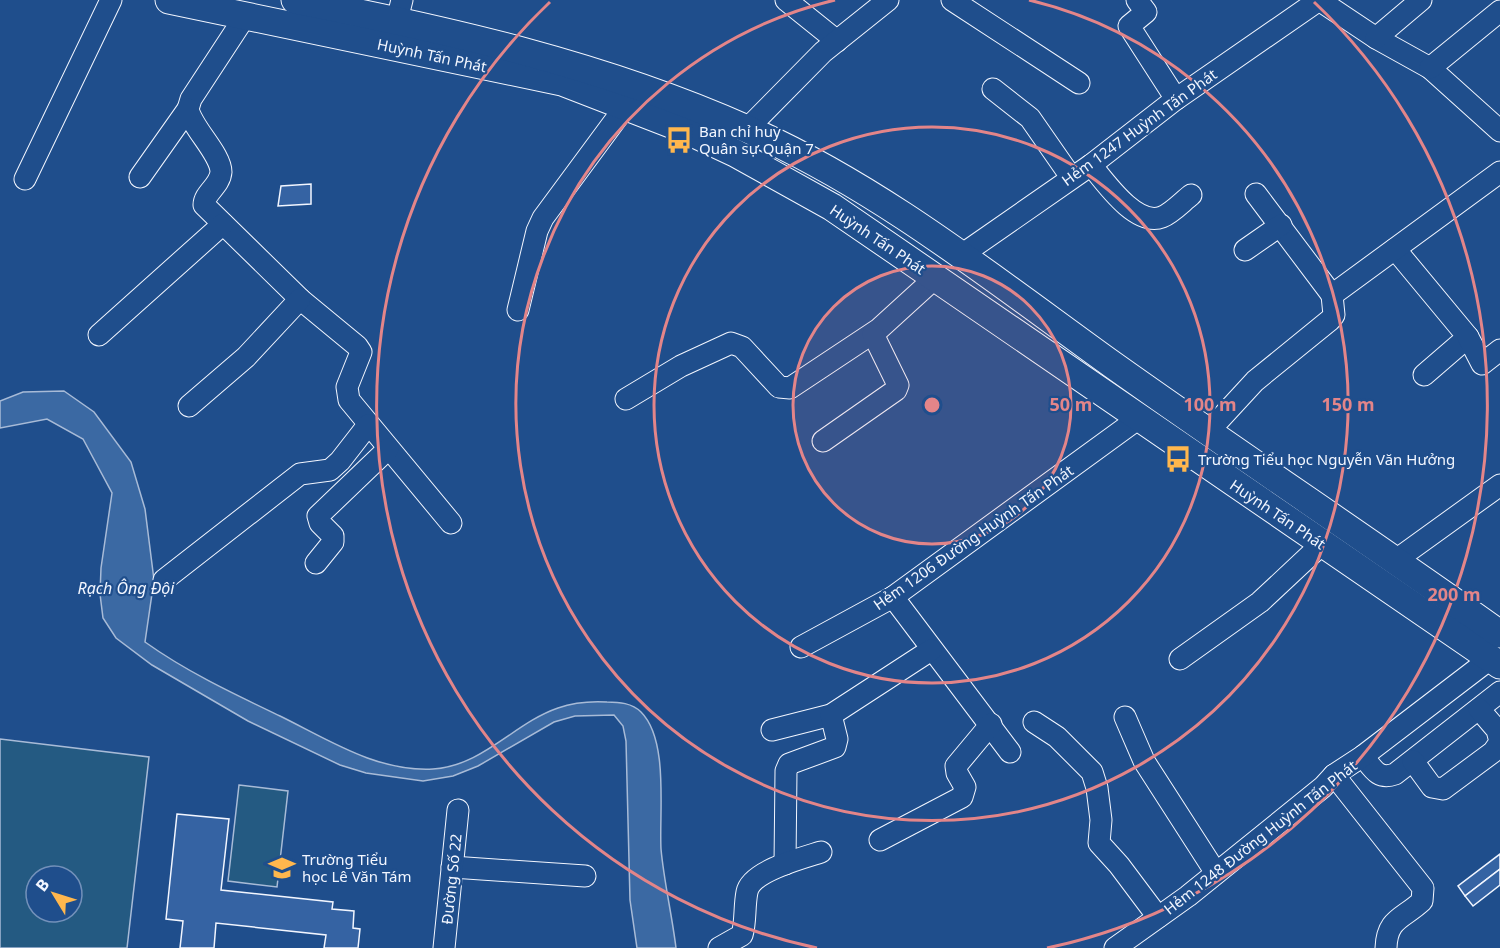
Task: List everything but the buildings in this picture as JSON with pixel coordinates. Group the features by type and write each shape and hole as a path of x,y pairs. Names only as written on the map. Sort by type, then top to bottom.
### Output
{"main road":[{"name":"Huỳnh Tấn Phát","path":"169,0 257,11 390,46 562,82 686,130 735,153 832,207 1322,544 1496,658"},
{"name":"Huỳnh Tấn Phát","path":"295,0 400,10 583,66 747,129 850,182 960,256 1208,432 1500,634"},
{"path":"390,46 400,10"},
{"path":"1139,418 1157,396"}],"street":[{"path":"25,178 111,0"},
{"path":"786,0 837,41"},
{"path":"747,129 837,41 888,0"},
{"path":"952,0 1079,83"},
{"path":"1137,0 1146,12 1129,26 1176,99"},
{"name":"Hẻm 1247 Huỳnh Tấn Phát","path":"960,256 1091,165 1176,99 1319,0 1376,38 1430,68 1492,111 1500,131"},
{"path":"1376,38 1421,0"},
{"path":"140,177 188,109 191,99 257,11"},
{"path":"1430,68 1500,11"},
{"path":"993,89 1030,118 1071,177"},
{"path":"518,310 537,231 543,218 625,107"},
{"path":"188,109 220,167 218,183 204,201 204,205 300,299 361,352 346,392 368,425 451,523"},
{"path":"1091,165 1131,209 1148,218 1164,217 1191,195"},
{"path":"1332,296 1499,173"},
{"path":"1208,432 1255,381 1334,315 1332,296 1256,194"},
{"path":"99,335 223,224"},
{"path":"1245,250 1281,225"},
{"path":"1395,249 1468,337 1482,364 1500,350"},
{"path":"627,399 681,366 731,343 742,347 779,387 790,388 873,334 935,278"},
{"path":"189,406 246,357 300,299"},
{"path":"823,441 896,390 898,385 873,334"},
{"path":"1424,375 1468,337"},
{"name":"Hẻm 1206 Đường Huỳnh Tấn Phát","path":"801,647 893,597 1139,418"},
{"path":"164,580 300,474 330,470 340,461 368,425"},
{"path":"316,563 333,542 333,536 320,523 318,516 388,449"},
{"path":"1396,560 1500,485"},
{"path":"1180,659 1260,602 1322,544"},
{"path":"893,597 1010,752"},
{"path":"772,730 831,715 931,650"},
{"name":"Hẻm 1248 Đường Huỳnh Tấn Phát","path":"1115,948 1216,873 1323,788 1334,775 1496,658"},
{"path":"1363,756 1378,775 1386,777 1395,774 1500,692"},
{"path":"1413,760 1432,787 1443,789 1494,752 1500,742 1497,730 1479,709"},
{"path":"785,864 786,771 789,764 835,747 837,739 831,715"},
{"path":"1125,717 1144,761 1216,873"},
{"path":"1034,722 1057,737 1092,772 1098,788 1101,820 1099,843 1119,865 1158,917"},
{"path":"880,840 962,797 965,787 957,773 956,766 991,724"},
{"path":"1334,775 1423,888 1422,901 1405,912 1387,930 1386,948"},
{"name":"Đường Số 22","path":"444,948 458,810"},
{"path":"719,948 742,936 747,890 752,883 785,864 821,852"},
{"path":"452,867 585,876"}],"shaded area":[{"path":"0,739 149,757 127,948 0,948"},
{"path":"239,785 288,791 277,887 228,881"}],"water":[{"name":"Rạch Ông Đội","path":"64,391 94,412 131,462 145,509 154,580 145,642 194,673 354,753 412,769 433,769 467,760 527,723 570,704 616,702 629,705 641,712 650,724 659,758 661,849 676,948 637,948 630,900 626,741 623,726 614,715 575,716 554,722 478,766 453,776 423,781 366,773 340,765 248,721 152,665 116,638 103,618 100,594 101,568 112,493 83,439 47,419 0,428 0,401 23,392"}],"place":[{"name":"Ban chỉ huy Quân sự Quận 7","path":"679,140"},
{"name":"Trường Tiểu học Nguyễn Văn Hưởng","path":"1178,459"},
{"name":"Trường Tiểu học Lê Văn Tám","path":"282,868"}]}
